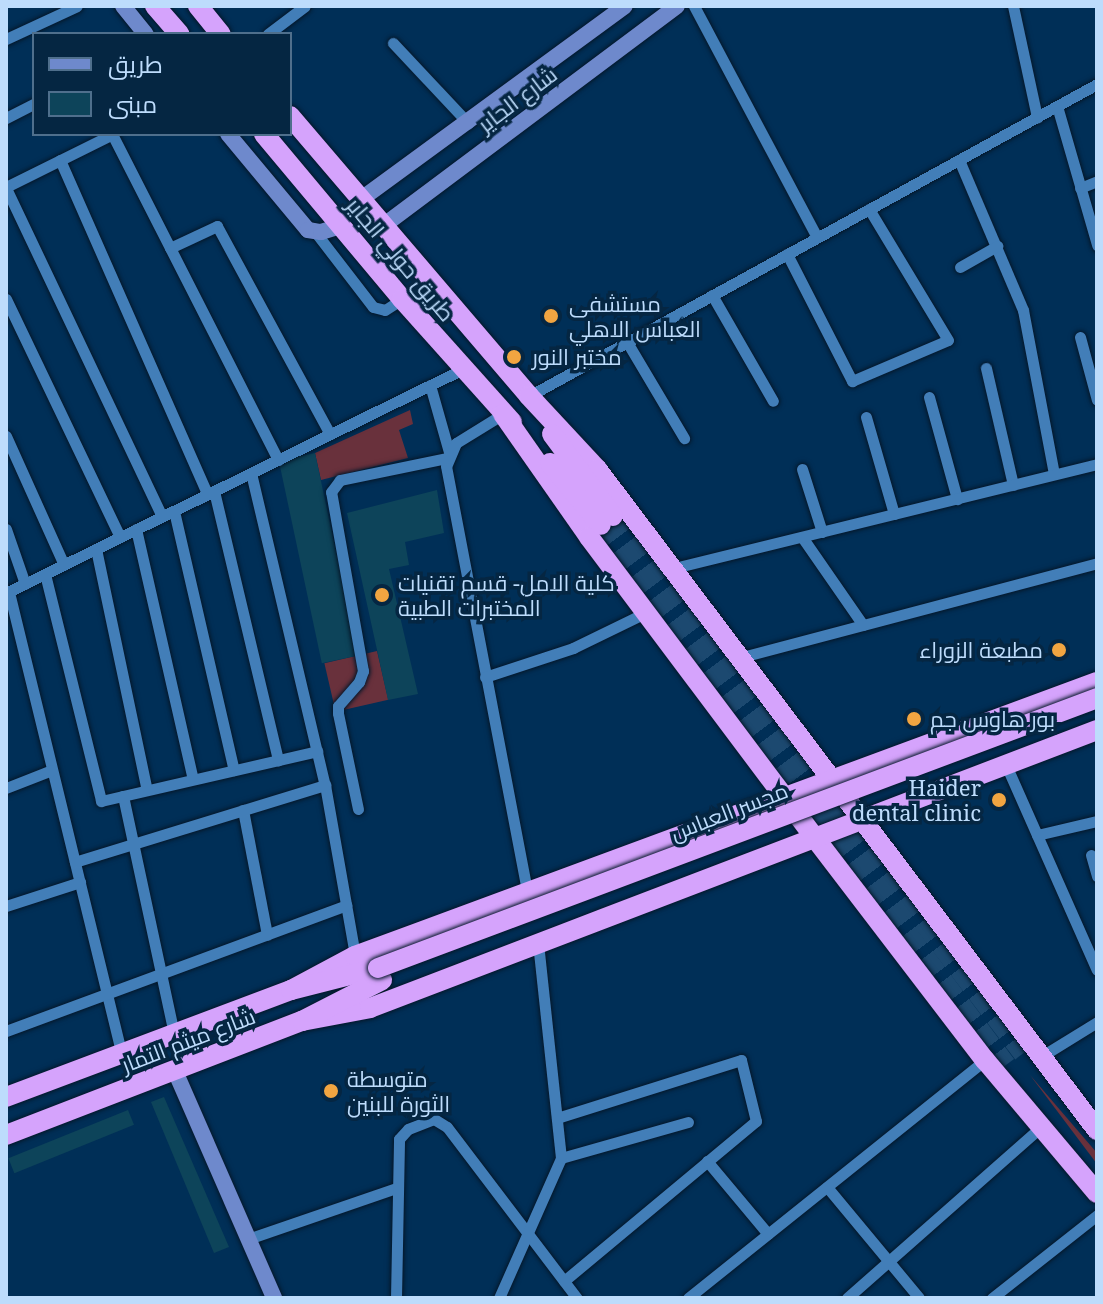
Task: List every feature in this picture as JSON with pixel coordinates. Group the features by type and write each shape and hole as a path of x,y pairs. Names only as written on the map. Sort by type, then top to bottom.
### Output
{"highway":[{"path":"155,6 177,32"},
{"path":"199,6 219,32"},
{"name":"طريق حولي الجاير","path":"292,118 529,396"},
{"name":"طريق حولي الجاير","path":"266,136 503,414"},
{"path":"503,414 607,521 529,396"},
{"path":"529,396 597,469 888,849 1024,1058 1073,1163"},
{"path":"503,414 645,613 784,798 985,1060 1096,1190"},
{"path":"291,990 355,956 1097,682"},
{"name":"مجسر العباس","path":"380,974 1097,698"},
{"name":"مجسر العباس","path":"380,974 1097,713"},
{"path":"302,1021 370,1008 1097,730"},
{"path":"810,747 841,766 870,766"},
{"path":"741,814 752,806 759,793 762,778 758,763"},
{"path":"888,849 882,825 892,809"},
{"path":"768,856 802,854 825,864 847,880"},
{"name":"شارع ميثم التمار","path":"6,1097 291,990 380,974"},
{"name":"شارع ميثم التمار","path":"6,1135 302,1021 380,974"},
{"path":"1024,1058 1097,1131"}],"street":[{"path":"6,39 77,6"},
{"path":"123,6 144,32"},
{"path":"271,32 305,6"},
{"name":"شارع الجاير","path":"360,200 468,123 607,11 625,6"},
{"name":"شارع الجاير","path":"383,226 677,6"},
{"path":"694,6 817,237"},
{"path":"1013,6 1037,117"},
{"path":"393,43 468,123"},
{"path":"529,396 1097,84"},
{"path":"6,118 32,105"},
{"path":"1057,106 1097,245"},
{"path":"108,136 6,188 168,514 234,770"},
{"path":"113,136 278,460"},
{"path":"230,136 304,227 316,233 373,307 385,310 402,299"},
{"path":"60,160 211,493 278,760"},
{"path":"959,160 1023,310 1054,474"},
{"path":"1080,188 1097,181"},
{"path":"787,254 852,381 948,340 869,209"},
{"path":"170,248 217,226 330,434"},
{"path":"316,233 341,226"},
{"path":"960,267 997,246"},
{"path":"712,295 773,401"},
{"path":"6,299 120,537"},
{"path":"1080,337 1097,400"},
{"path":"627,342 684,438"},
{"path":"986,368 1013,485"},
{"path":"121,1053 7,593 463,369"},
{"path":"430,385 448,455 448,486 527,892"},
{"path":"929,397 957,499"},
{"path":"358,809 338,713 363,671 331,492 340,480 448,455 460,439 503,414"},
{"path":"866,417 894,514"},
{"path":"6,436 64,565"},
{"path":"674,568 1097,464"},
{"path":"802,469 822,532"},
{"path":"251,473 325,785 355,956"},
{"path":"6,529 25,584"},
{"path":"136,529 193,779"},
{"path":"802,537 863,625"},
{"path":"96,549 147,790"},
{"path":"742,657 1097,563"},
{"path":"45,574 101,801 317,751"},
{"path":"485,677 573,648 645,613"},
{"path":"1006,765 1097,970"},
{"path":"6,788 52,770"},
{"path":"75,862 325,785"},
{"path":"123,796 174,1034"},
{"path":"243,810 267,935"},
{"path":"1037,835 1097,821"},
{"path":"1091,855 1097,876"},
{"path":"6,906 80,882"},
{"path":"6,1031 346,905"},
{"path":"499,1298 526,1231 561,1158 538,944"},
{"path":"1024,1058 1097,1022"},
{"path":"557,1118 741,1060 756,1121 564,1281"},
{"path":"688,1298 985,1060"},
{"path":"175,1071 274,1298"},
{"path":"396,1298 399,1139 408,1129 434,1119 447,1127 577,1298"},
{"path":"561,1158 688,1122"},
{"path":"847,1298 1041,1127"},
{"path":"707,1161 768,1234"},
{"path":"827,1187 919,1298"},
{"path":"248,1239 396,1188"},
{"path":"992,1298 1097,1215"}],"shaded area":[{"path":"410,410 413,424 399,430 408,458 321,480 315,453"},
{"path":"377,651 388,700 336,712 324,663"},
{"path":"1030,1075 1097,1153 1097,1164"}],"building":[{"path":"315,453 358,655 322,663 279,461"},
{"path":"437,490 444,533 405,542 409,565 389,569 418,694 388,700 347,513"},
{"path":"164,1097 229,1247 214,1253 151,1102"},
{"path":"128,1110 134,1125 14,1173 8,1158"}],"tunnel":[{"path":"613,516 1023,1053"},
{"path":"601,525 1006,1065"}],"place":[{"name":"مستشفى العباس الاهلي","path":"551,316"},
{"name":"مختبر النور","path":"514,357"},
{"name":"كلية الامل- قسم تقنيات المختبرات الطبية","path":"382,595"},
{"name":"مطبعة الزوراء","path":"1059,650"},
{"name":"بور هاوس جم","path":"914,719"},
{"name":"Haider dental clinic","path":"999,800"},
{"name":"متوسطة الثورة للبنين","path":"331,1091"}]}
